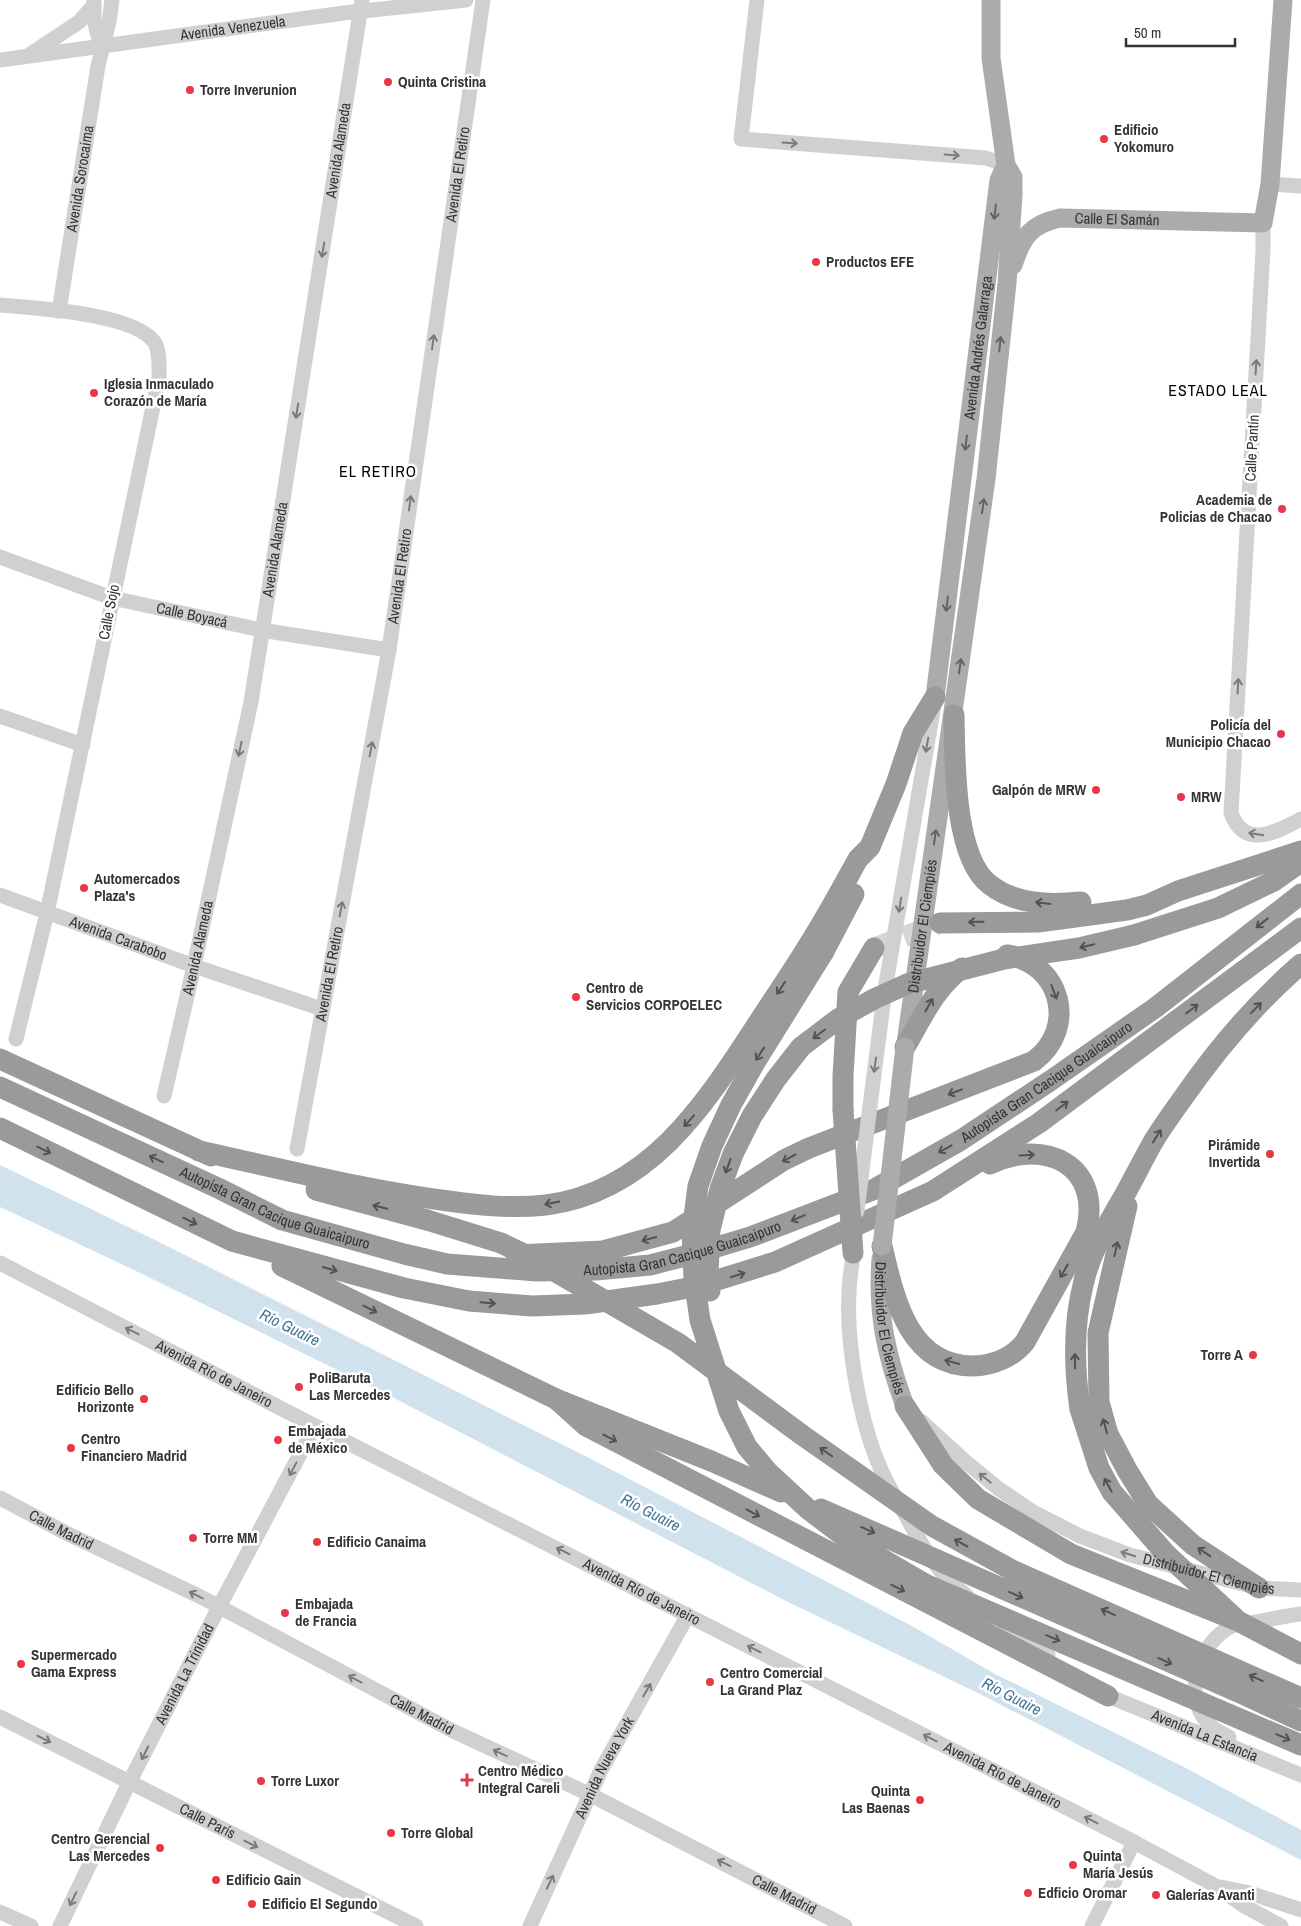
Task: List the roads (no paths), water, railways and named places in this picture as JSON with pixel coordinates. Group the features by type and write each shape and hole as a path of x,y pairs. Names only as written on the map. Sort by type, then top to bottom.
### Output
{"highway":[{"path":"935,697 913,733 896,784 870,847 870,865 823,953 754,1064 731,1105 712,1146 698,1186 692,1232 694,1279 700,1320 729,1411 747,1447 768,1472 809,1510 846,1538 927,1585 1301,1745"},
{"path":"954,715 956,791 962,825 967,848 975,866 988,884 1007,894 1048,905 1093,902 1142,893 1178,891"},
{"path":"199,1151 390,1193 505,1207 547,1205 593,1192 647,1163 676,1136 697,1112 719,1083 808,947 858,859 870,847"},
{"path":"940,923 1047,920 1127,910 1147,905 1178,891 1301,851"},
{"path":"747,1447 740,1408 713,1314 708,1274 710,1230 720,1189 733,1154 752,1116 776,1079 802,1047 838,1020 874,999 907,984 1004,960 1079,948 1134,935 1218,908 1274,881 1301,862"},
{"name":"Autopista Gran Cacique Guaicaipuro","path":"0,1087 220,1189 282,1220 404,1254 447,1264 537,1271 596,1270 650,1265 750,1237 873,1190 961,1140 1050,1082 1155,1008 1301,894"},
{"name":"Autopista Gran Cacique Guaicaipuro","path":"0,1128 232,1241 376,1281 469,1301 532,1306 586,1304 690,1288 740,1274 806,1249 934,1191 1039,1123 1301,928"},
{"path":"853,1252 843,1110 848,992 874,948"},
{"path":"220,1189 396,1238 448,1250 498,1256 603,1251 673,1232 784,1160 808,1148 1030,1063 1046,1050 1056,1032 1059,1012 1055,992 1042,972 1025,960 997,954 977,959 957,972 940,988 905,1047"},
{"path":"1238,1621 1166,1554 1112,1492 1099,1468 1080,1410 1076,1378 1075,1344 1078,1311 1083,1284 1092,1254 1154,1141 1206,1065 1238,1026 1301,964"},
{"path":"0,1059 199,1151 266,1175 427,1220 501,1244 530,1257 678,1343 810,1441 932,1526 968,1547 1012,1570 1301,1698"},
{"path":"882,1246 891,1285 903,1317 911,1332 930,1353 956,1364 982,1366 1002,1360 1018,1350 1025,1342 1086,1232 1090,1205 1083,1181 1074,1169 1059,1159 1045,1155 1027,1154 994,1162 934,1191"},
{"path":"1134,1179 1098,1333 1099,1402 1108,1434 1126,1470 1148,1504 1193,1545 1260,1588"},
{"path":"232,1241 556,1399 711,1461 1301,1721"},
{"path":"556,1399 586,1426 1108,1696"},
{"path":"905,1406 942,1465 978,1499 1071,1554 1238,1621 1301,1654"}],"main road":[{"name":"Avenida Andrés Galarraga","path":"935,697 999,180 1006,165 991,58 991,0"},
{"name":"Calle Pantín","path":"1263,223 1270,184 1283,0"},
{"path":"1006,165 1013,178 1007,283"},
{"name":"Calle El Samán","path":"1007,283 1024,239 1034,228 1046,221 1074,217 1263,223"},
{"name":"Avenida Andrés Galarraga","path":"954,715 986,479 1007,283"},
{"name":"Distribuidor El Ciempiés","path":"905,1406 892,1371 882,1324 880,1274 905,1047 954,715"}],"street":[{"name":"Avenida Sorocaima","path":"59,311 102,48 109,22 112,0"},
{"name":"Avenida Venezuela","path":"0,60 102,48 362,6 466,0"},
{"name":"Avenida El Retiro","path":"297,1149 389,650 483,0"},
{"path":"757,0 742,140 986,158 1006,165"},
{"name":"Avenida Sorocaima","path":"94,3 94,20 102,48"},
{"path":"26,57 79,22 94,3"},
{"name":"Avenida Alameda","path":"164,1096 251,702 362,6"},
{"path":"1270,184 1301,186"},
{"name":"Calle Pantín","path":"1263,223 1262,270 1230,813 1238,827 1260,836 1269,834 1301,819"},
{"name":"Calle Sojo","path":"0,305 59,311 101,318 132,326 148,335 156,345 159,378 47,913 16,1039"},
{"name":"Calle Boyacá","path":"0,557 112,598 261,630 389,650"},
{"name":"Distribuidor El Ciempiés","path":"935,697 885,989 853,1252 849,1294 849,1333 858,1390 870,1440 883,1474 934,1565 950,1583 1028,1642 1108,1696"},
{"path":"0,716 83,745"},
{"name":"Avenida Carabobo","path":"0,895 194,966 322,1009"},
{"name":"Avenida Río de Janeiro","path":"0,1263 315,1426 1134,1842 1214,1885 1246,1907 1281,1926"},
{"name":"Distribuidor El Ciempiés","path":"905,1406 966,1462 999,1488 1033,1512 1080,1536 1130,1555 1260,1588 1301,1590"},
{"name":"Avenida La Trinidad","path":"60,1926 130,1782 219,1607 315,1426"},
{"name":"Calle Madrid","path":"0,1498 68,1534 219,1607 453,1731 591,1795 845,1926"},
{"path":"1283,1767 1212,1727 1202,1713 1195,1691 1196,1676 1200,1662 1211,1642 1233,1626 1301,1614"},
{"name":"Avenida Nueva York","path":"530,1926 601,1770 688,1615"},
{"name":"Avenida La Estancia","path":"1108,1696 1301,1775"},
{"name":"Calle París","path":"0,1717 416,1926"},
{"path":"1092,1926 1134,1842"},
{"path":"1214,1885 1250,1893 1301,1910"},
{"path":"0,1912 31,1926"}],"water":[{"name":"Río Guaire","path":"0,1165 153,1239 587,1457 910,1625 997,1675 1184,1767 1301,1830 1301,1860 980,1694 790,1603 390,1396 132,1269 0,1207"}],"tunnel":[{"path":"874,948 938,924"}],"place":[{"name":"Quinta Cristina","path":"388,82"},
{"name":"Torre Inverunion","path":"190,90"},
{"name":"Edificio Yokomuro","path":"1104,139"},
{"name":"Productos EFE","path":"816,262"},
{"name":"Iglesia Inmaculado Corazón de María","path":"94,393"},
{"name":"Academia de Policias de Chacao","path":"1282,509"},
{"name":"Policía del Municipio Chacao","path":"1281,734"},
{"name":"Galpón de MRW","path":"1096,790"},
{"name":"MRW","path":"1181,797"},
{"name":"Automercados Plaza's","path":"84,888"},
{"name":"Centro de Servicios CORPOELEC","path":"576,997"},
{"name":"Pirámide Invertida","path":"1270,1154"},
{"name":"Torre A","path":"1253,1355"},
{"name":"PoliBaruta Las Mercedes","path":"299,1387"},
{"name":"Edificio Bello Horizonte","path":"144,1399"},
{"name":"Embajada de México","path":"278,1440"},
{"name":"Centro Financiero Madrid","path":"71,1448"},
{"name":"Torre MM","path":"193,1538"},
{"name":"Edificio Canaima","path":"317,1542"},
{"name":"Embajada de Francia","path":"285,1613"},
{"name":"Supermercado Gama Express","path":"21,1664"},
{"name":"Centro Comercial La Grand Plaz","path":"710,1682"},
{"name":"Centro Médico Integral Careli","path":"467,1780"},
{"name":"Torre Luxor","path":"261,1781"},
{"name":"Quinta Las Baenas","path":"920,1800"},
{"name":"Torre Global","path":"391,1833"},
{"name":"Centro Gerencial Las Mercedes","path":"160,1848"},
{"name":"Quinta María Jesús","path":"1073,1865"},
{"name":"Edificio Gain","path":"216,1880"},
{"name":"Edficio Oromar","path":"1028,1893"},
{"name":"Galerías Avanti","path":"1156,1895"},
{"name":"Edificio El Segundo","path":"252,1904"}],"district":[{"name":"ESTADO LEAL","path":"1218,390"},
{"name":"EL RETIRO","path":"378,471"}]}
